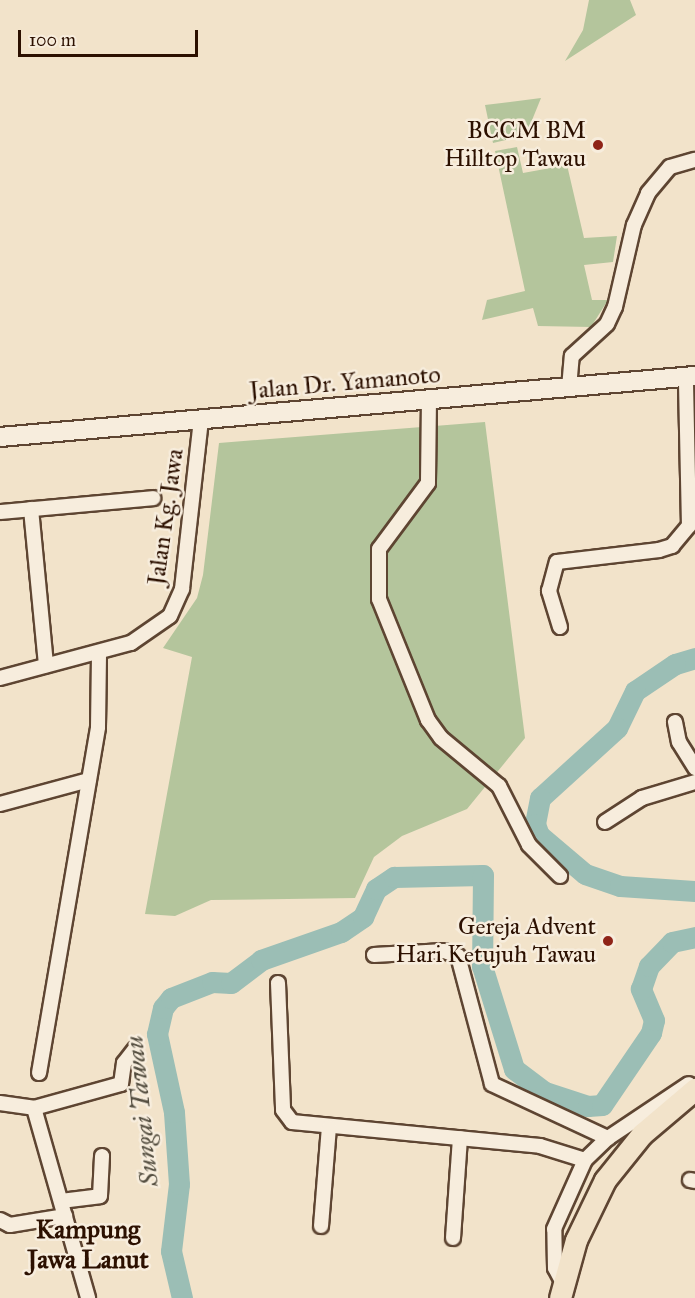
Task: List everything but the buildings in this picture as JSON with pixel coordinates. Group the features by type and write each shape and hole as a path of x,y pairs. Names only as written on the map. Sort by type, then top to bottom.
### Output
{"main road":[{"path":"561,1290 583,1222 610,1173 642,1134 695,1089"}],"street":[{"path":"569,387 572,356 607,324 615,307 634,225 648,193 670,167 695,160"},
{"path":"560,627 549,591 557,562 665,548 689,526 691,377"},
{"name":"Jalan Dr. Yamanoto","path":"0,437 691,377"},
{"path":"429,399 428,483 379,549 379,599 428,720 441,738 499,786 529,845 560,876"},
{"name":"Jalan Kg. Jawa","path":"0,678 99,653 161,627 177,603 190,538 201,419"},
{"path":"0,512 153,498"},
{"path":"31,509 46,665"},
{"path":"39,1073 98,727 99,653"},
{"path":"675,722 679,742 695,768"},
{"path":"0,804 89,780"},
{"path":"605,822 642,798 695,782"},
{"path":"374,955 444,951 458,956 492,1084 608,1138"},
{"path":"278,983 286,1119 329,1126 540,1146 585,1160"},
{"path":"0,1103 34,1108 121,1084 124,1063 135,1049"},
{"path":"561,1290 555,1268 554,1229 585,1160 608,1138 695,1083"},
{"path":"34,1108 88,1298"},
{"path":"321,1226 329,1126"},
{"path":"453,1238 460,1138"},
{"path":"61,1201 100,1196 102,1156"},
{"path":"0,1220 10,1225 65,1216"}],"green space":[{"path":"589,0 630,0 636,15 565,61 583,30"},
{"path":"541,98 526,135 493,143 485,105"},
{"path":"517,147 523,173 567,165 584,238 617,236 613,262 584,265 592,300 608,300 591,327 538,326 533,308 482,320 487,300 525,291 495,151"},
{"path":"485,422 525,738 467,809 402,836 374,857 355,898 211,900 175,916 145,914 192,657 163,648 197,598 203,575 219,443"}],"waterway":[{"name":"Sungai Tawau","path":"695,658 675,664 635,691 617,728 540,798 535,824 539,835 585,874 620,886 695,891"},
{"name":"Sungai Tawau","path":"182,1298 171,1251 179,1184 174,1112 157,1034 163,1008 171,998 212,982 231,983 261,960 341,932 363,917 376,889 394,877 483,875 482,966 514,1069 545,1092 588,1106 602,1105 651,1033 654,1020 641,989 649,966 672,942 695,937"}],"place":[{"name":"BCCM BM Hilltop Tawau","path":"598,145"},
{"name":"Gereja Advent Hari Ketujuh Tawau","path":"608,941"}],"district":[{"name":"Kampung Jawa Lanut","path":"88,1245"}]}
